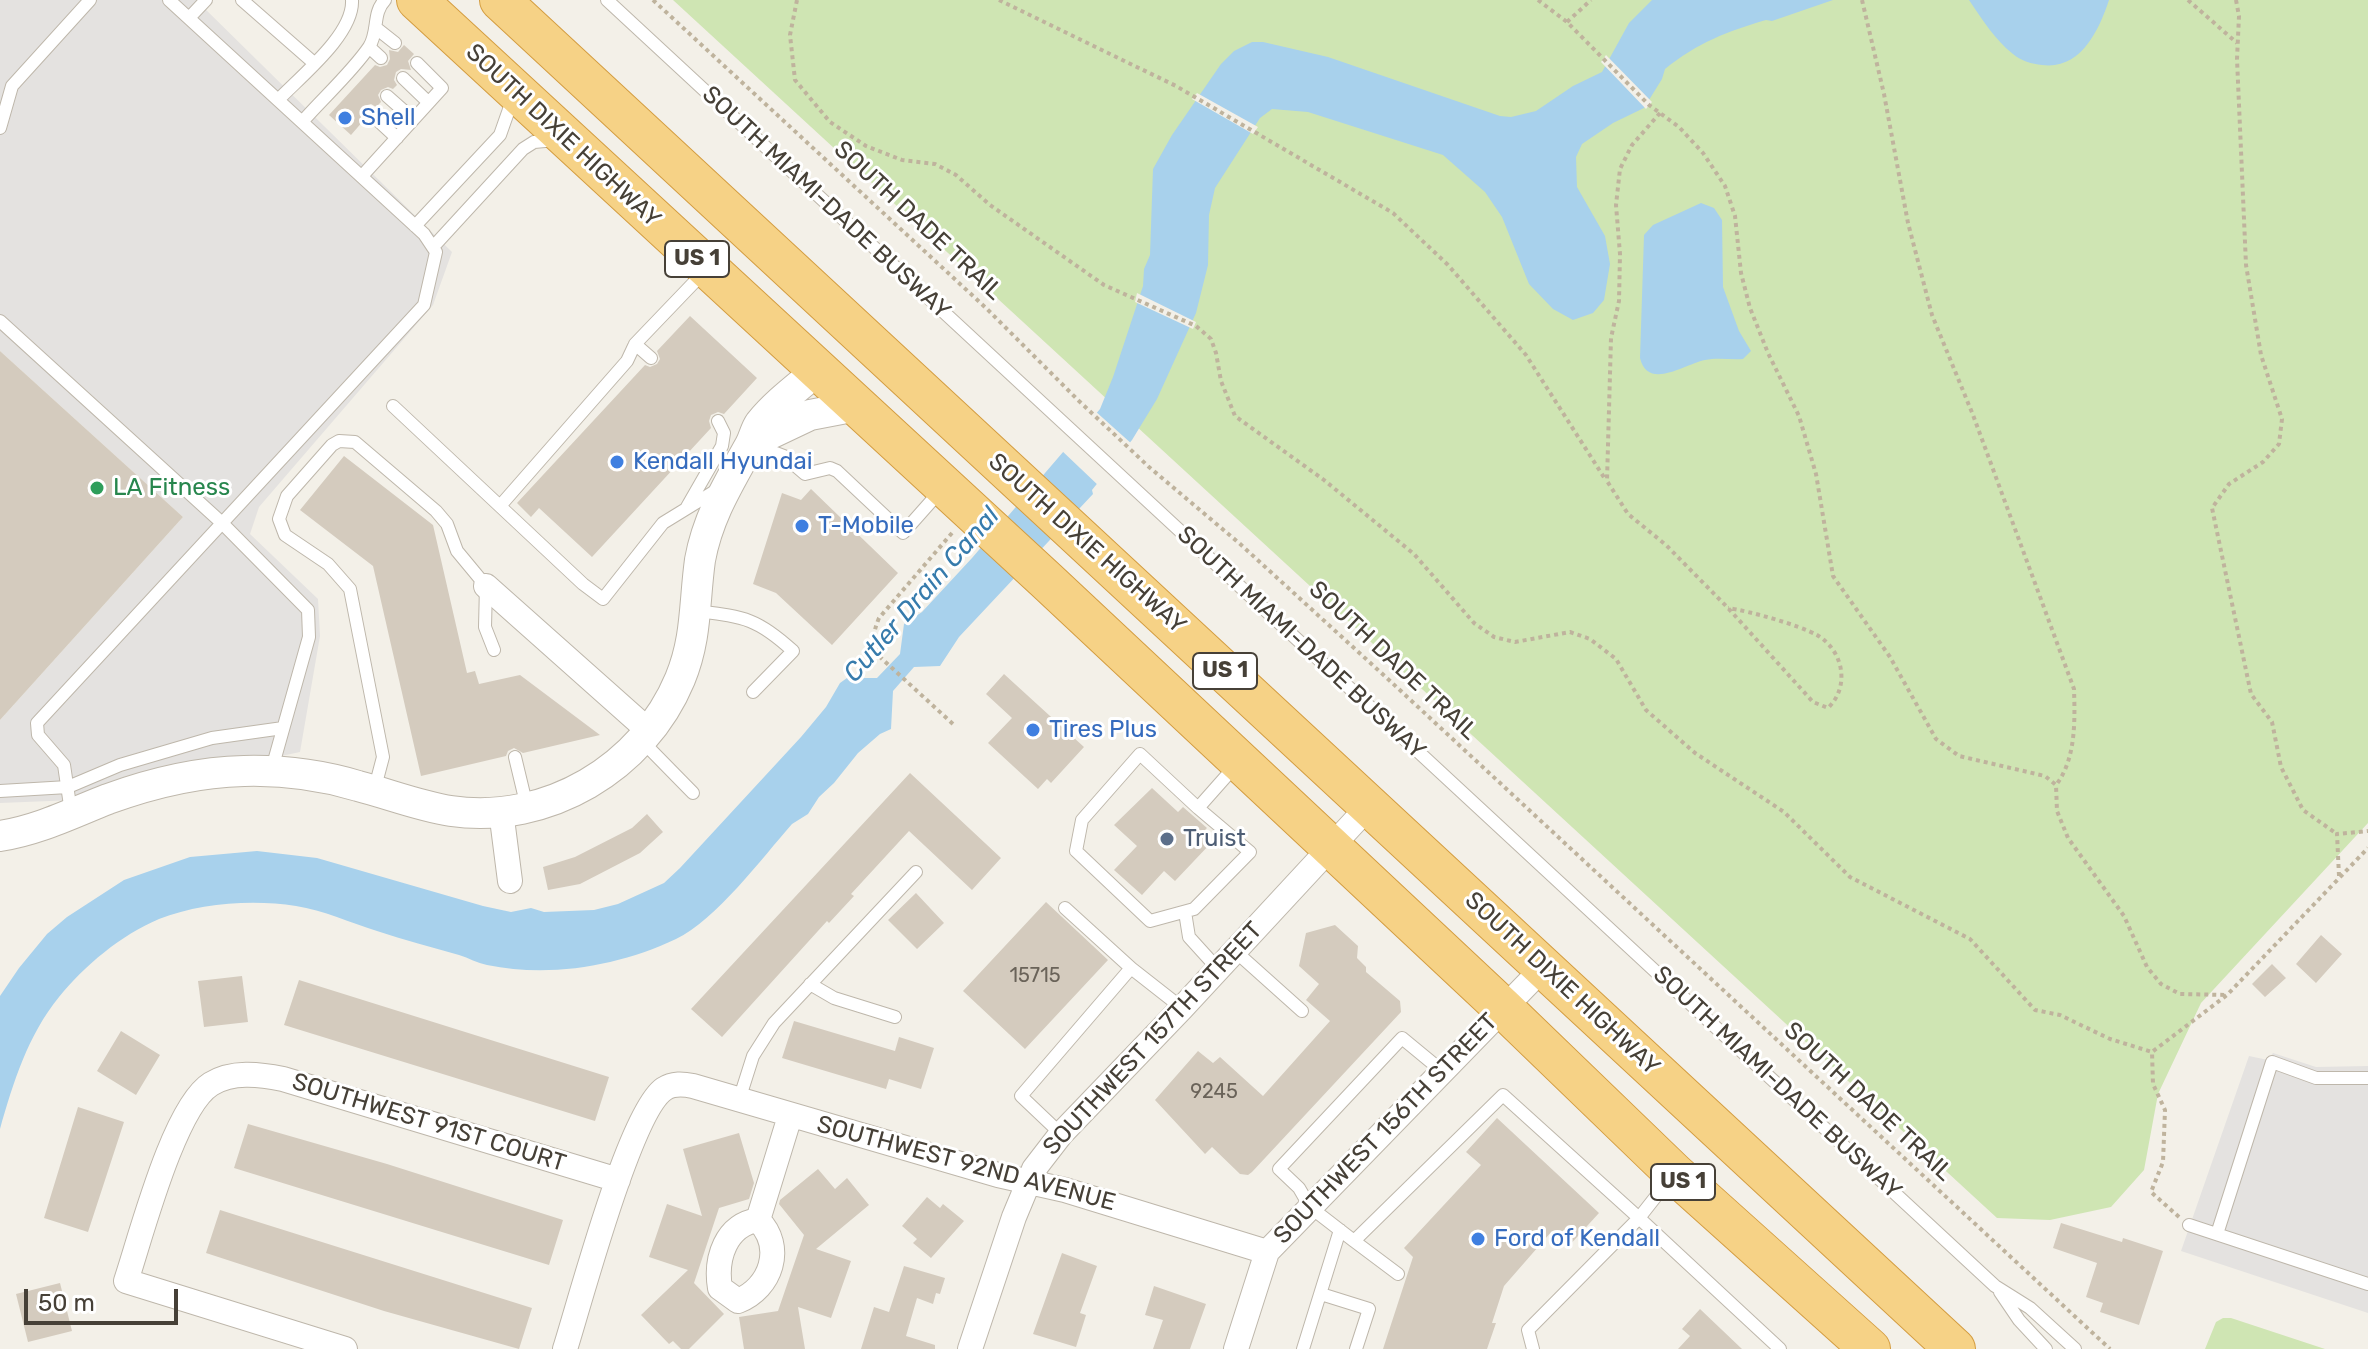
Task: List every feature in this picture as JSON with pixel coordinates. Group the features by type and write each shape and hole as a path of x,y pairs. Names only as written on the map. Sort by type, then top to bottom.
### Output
{"highway":[{"name":"SOUTH DIXIE HIGHWAY","path":"417,0 1047,581 1503,1008 1674,1173 1870,1349"},
{"name":"SOUTH DIXIE HIGHWAY","path":"500,0 1953,1348"},
{"path":"818,370 837,364 861,365 908,379"}],"street":[{"path":"0,836 28,830 70,801 105,801 162,782 217,773 271,772 318,776 450,811 514,809 568,794 599,778 646,736 666,707 679,680 697,611 704,539 710,520 757,426 818,370"},
{"path":"751,443 810,415 857,406"},
{"path":"486,586 646,736"},
{"name":"SOUTHWEST 157TH STREET","path":"970,1349 1034,1169 1061,1134 1370,805"},
{"path":"510,881 514,809"},
{"name":"SOUTHWEST 156TH STREET","path":"1236,1349 1267,1252 1544,967"},
{"name":"SOUTHWEST 91ST COURT","path":"345,1349 126,1281 172,1141 192,1102 208,1086 238,1075 294,1081 618,1180"},
{"name":"SOUTHWEST 92ND AVENUE","path":"618,1180 646,1113 665,1089 683,1084 1027,1182 1065,1190 1267,1252"},
{"path":"758,1220 790,1116"},
{"path":"565,1349 618,1180"}],"lane":[{"path":"0,128 12,86 90,0"},
{"path":"70,801 64,765 38,735 37,723 424,305 436,252 415,226 169,0"},
{"path":"189,18 206,0"},
{"path":"242,0 314,63"},
{"path":"278,100 342,33 351,18 352,0"},
{"path":"302,122 369,47 378,11 385,0"},
{"name":"SOUTH MIAMI-DADE BUSWAY","path":"607,0 1995,1286 2030,1308 2075,1349"},
{"path":"376,28 395,43"},
{"path":"369,47 381,58"},
{"path":"362,176 442,88 417,63"},
{"path":"353,65 365,75"},
{"path":"403,78 428,102"},
{"path":"336,83 348,94"},
{"path":"415,226 500,135 515,91"},
{"path":"387,96 413,119"},
{"path":"370,113 397,138"},
{"path":"433,247 530,143 544,139 568,140"},
{"path":"500,506 627,361 635,344 707,269"},
{"path":"0,321 222,523 308,610 309,637 271,772"},
{"path":"635,344 651,358"},
{"path":"393,406 583,584 603,599 663,523 727,485"},
{"path":"685,509 722,446 724,433 718,421"},
{"path":"374,791 383,757 352,597 338,574 293,542 281,528 279,519 287,496 332,445 339,441 355,442 447,524 457,551 486,586 485,627 494,650"},
{"path":"751,443 784,456 805,474 830,468 837,471 903,533 964,505"},
{"path":"697,611 751,620 770,629 793,651 753,692"},
{"path":"0,791 70,801 120,765 212,738 283,728"},
{"path":"646,736 693,793"},
{"path":"1140,754 1198,808 1250,852 1194,909 1150,921 1076,851 1082,820 1140,754"},
{"path":"514,809 515,757"},
{"path":"1198,808 1239,762"},
{"path":"739,1100 753,1056 774,1023 916,872"},
{"path":"1065,908 1131,968 1182,1008"},
{"path":"1185,912 1189,937 1218,969"},
{"path":"1235,951 1302,1011"},
{"path":"1061,1134 1021,1096 1131,968"},
{"path":"810,984 834,998 895,1017"},
{"path":"1398,1274 1310,1207 1299,1188 1279,1169 1402,1038 1442,1071"},
{"path":"2217,1234 2272,1062 2316,1078 2368,1078"},
{"path":"1354,1241 1503,1095 1780,1349"},
{"path":"1533,1349 1528,1330 1639,1218 1674,1173"},
{"path":"2189,1225 2368,1284"},
{"path":"1303,1349 1340,1230"},
{"name":"SOUTH MIAMI-DADE BUSWAY","path":"1995,1286 2019,1320 2046,1349"},
{"path":"1321,1294 1369,1309 1356,1349"}],"path":[{"name":"SOUTH DADE TRAIL","path":"653,0 986,308 1140,458 1239,543 1389,680 2110,1349"},
{"path":"797,0 790,35 795,80 830,122 866,146 902,160 935,164 956,175 990,205 1104,285 1196,326 1211,339 1221,381 1235,416 1324,480 1414,554 1474,623 1494,637 1515,642 1570,632 1590,639 1616,659 1646,710 1695,753 1784,812 1850,877 1970,939 2035,1010 2060,1015 2110,1039 2152,1052"},
{"path":"999,0 1176,86 1393,213 1448,265 1526,355 1628,514 1666,545 1728,608 1813,702 1828,708 1838,699 1843,676 1835,653 1818,635 1728,608"},
{"path":"1538,0 1567,22 1649,105 1679,127 1703,153 1725,186 1735,216 1741,273 1750,308 1799,416 1816,474 1833,576 1890,657 1936,739 1959,756 2045,776 2056,785"},
{"path":"1567,22 1591,0"},
{"path":"2188,0 2238,44"},
{"path":"2236,0 2246,265 2261,355 2282,419 2279,444 2263,462 2229,484 2212,508 2251,694 2272,722 2281,767 2303,810 2337,834 2368,831"},
{"path":"1863,2 1908,223 1932,315 1978,429 2074,689 2075,725 2065,773 2056,785 2057,811 2068,838 2124,916 2147,967 2161,984 2180,994 2227,995"},
{"path":"1607,481 1611,338 1619,301 1620,254 1616,205 1620,169 1632,145 1660,113"},
{"path":"953,724 889,665 874,647 873,633 879,618 964,505"},
{"path":"2337,834 2339,877"},
{"path":"2152,1052 2227,995 2368,848"},
{"path":"2152,1052 2153,1084 2165,1110 2163,1162 2151,1192 2189,1225"}],"green space":[{"path":"673,0 2368,0 2368,823 2201,1003 2158,1094 2144,1170 2111,1207 2050,1220 1997,1218"},
{"path":"2223,1318 2325,1349 2205,1349 2216,1322"}],"shaded area":[{"path":"0,0 196,0 452,252 433,305 259,507 250,534 318,599 320,636 300,752 75,800 0,803 0,720 183,517 0,351"},
{"path":"2273,1053 2316,1067 2368,1066 2368,1313 2181,1251 2249,1056 2268,1060"}],"water":[{"path":"1652,0 1833,0 1739,29 1701,45 1665,69 1644,108 1613,123 1582,144 1576,157 1577,187 1605,236 1610,264 1604,300 1593,313 1573,320 1553,309 1529,284 1502,217 1485,192 1443,155 1308,112 1272,109 1260,118 1215,188 1209,215 1208,265 1196,313 1157,399 1132,440 1092,490 1093,494 959,637 940,666 914,667 893,691 891,729 880,734 858,753 808,814 792,824 738,887 691,930 654,948 608,963 559,970 511,969 483,964 296,906 226,904 191,909 159,919 117,943 80,974 59,997 30,1043 0,1129 0,996 47,934 67,917 124,880 190,857 257,851 317,858 511,912 531,908 544,912 594,910 618,904 664,883 801,737 826,707 840,683 847,678 877,678 900,654 904,624 922,612 972,558 1100,409 1143,286 1144,269 1150,255 1153,169 1172,135 1221,64 1234,51 1252,42 1263,42 1328,57 1500,116 1511,117 1536,111 1573,86 1602,72 1629,23"},
{"path":"1969,0 2109,0 2094,35 2078,55 2056,65 2042,65 2023,60 2006,48"},
{"path":"1701,203 1714,208 1722,220 1723,287 1739,331 1751,351 1743,359 1710,359 1668,373 1651,373 1644,368 1640,358 1644,235 1653,225"}],"pier":[{"path":"1606,55 1652,102 1646,109 1601,62"},
{"path":"1197,93 1258,127 1253,134 1192,99"},
{"path":"1137,293 1196,322 1193,329 1135,302"},
{"path":"1094,410 1133,445 1100,487 1060,449"}],"building":[{"name":"Shell","path":"404,45 414,54 408,61 411,70 396,72 394,80 397,85 393,89 388,87 381,90 378,95 381,102 376,107 371,104 364,106 361,112 364,120 351,135 329,115 375,65 387,65 389,50 398,52"},
{"name":"Kendall Hyundai","path":"690,316 757,378 724,414 718,412 711,415 711,428 592,557 539,508 531,517 517,503 645,365 650,367 657,364 660,359 657,351"},
{"path":"0,351 183,517 0,720"},
{"path":"344,456 433,525 467,673 475,671 479,684 520,675 600,735 523,753 514,748 506,756 421,776 373,566 300,510"},
{"path":"811,489 898,573 832,645 776,593 753,584 782,493 801,500"},
{"name":"Tires Plus","path":"1004,674 1084,747 1051,783 1047,779 1038,789 988,743 1012,718 986,694"},
{"path":"910,773 1001,858 972,890 909,831 851,894 854,896 829,923 827,921 722,1037 691,1009"},
{"name":"Truist","path":"1152,788 1178,812 1183,807 1207,828 1201,834 1211,843 1175,881 1164,871 1142,895 1114,870 1137,846 1114,825"},
{"path":"647,814 663,832 640,853 580,884 548,890 543,867 575,857 632,828"},
{"path":"916,893 944,923 917,949 888,920"},
{"path":"1046,902 1108,960 1025,1049 963,991"},
{"path":"1335,925 1358,946 1357,958 1366,967 1366,972 1400,1001 1401,1012 1252,1172 1240,1174 1212,1147 1205,1154 1155,1100 1198,1051 1213,1063 1220,1057 1263,1096 1330,1021 1306,1000 1319,984 1299,966 1306,933"},
{"path":"2321,935 2342,954 2316,983 2296,964"},
{"path":"2272,964 2286,978 2265,997 2252,984"},
{"path":"242,976 248,1022 204,1027 198,981"},
{"path":"299,980 609,1077 595,1121 284,1025"},
{"path":"794,1021 895,1051 899,1037 934,1048 921,1089 889,1079 886,1089 782,1058"},
{"path":"121,1031 160,1055 136,1095 97,1071"},
{"path":"78,1107 124,1122 88,1232 44,1218"},
{"name":"Ford of Kendall","path":"1497,1118 1599,1213 1567,1248 1552,1231 1504,1286 1487,1349 1383,1349 1413,1257 1404,1248 1481,1165 1466,1152"},
{"path":"248,1124 563,1220 549,1265 234,1168"},
{"path":"739,1133 754,1183 749,1199 719,1208 694,1283 724,1314 689,1349 681,1349 673,1341 669,1344 641,1315 688,1270 649,1257 667,1204 702,1216 683,1149"},
{"path":"818,1169 835,1189 847,1178 869,1205 816,1249 851,1261 831,1318 798,1307 805,1349 744,1349 739,1317 778,1311 804,1235 779,1204 780,1200"},
{"path":"927,1197 940,1208 943,1204 964,1221 931,1258 913,1243 917,1239 902,1226"},
{"path":"220,1210 532,1308 519,1349 384,1311 206,1253"},
{"path":"2061,1223 2163,1251 2139,1325 2100,1312 2103,1303 2086,1297 2097,1263 2053,1248"},
{"path":"1062,1253 1097,1266 1080,1313 1086,1315 1076,1347 1033,1334"},
{"path":"904,1266 945,1278 933,1304 917,1298 906,1336 935,1345 935,1349 861,1349 874,1307 889,1312"},
{"path":"60,1283 72,1331 28,1342 16,1294"},
{"path":"1154,1286 1206,1304 1190,1349 1153,1349 1163,1320 1145,1315"},
{"path":"1700,1309 1742,1349 1678,1349 1690,1336 1682,1329"}],"place":[{"name":"Shell","path":"345,118"},
{"name":"Kendall Hyundai","path":"617,462"},
{"name":"LA Fitness","path":"97,488"},
{"name":"T-Mobile","path":"802,526"},
{"name":"Tires Plus","path":"1033,730"},
{"name":"Truist","path":"1167,839"},
{"name":"Ford of Kendall","path":"1478,1239"}],"water label":[{"name":"Cutler Drain Canal","path":"922,595"}]}
